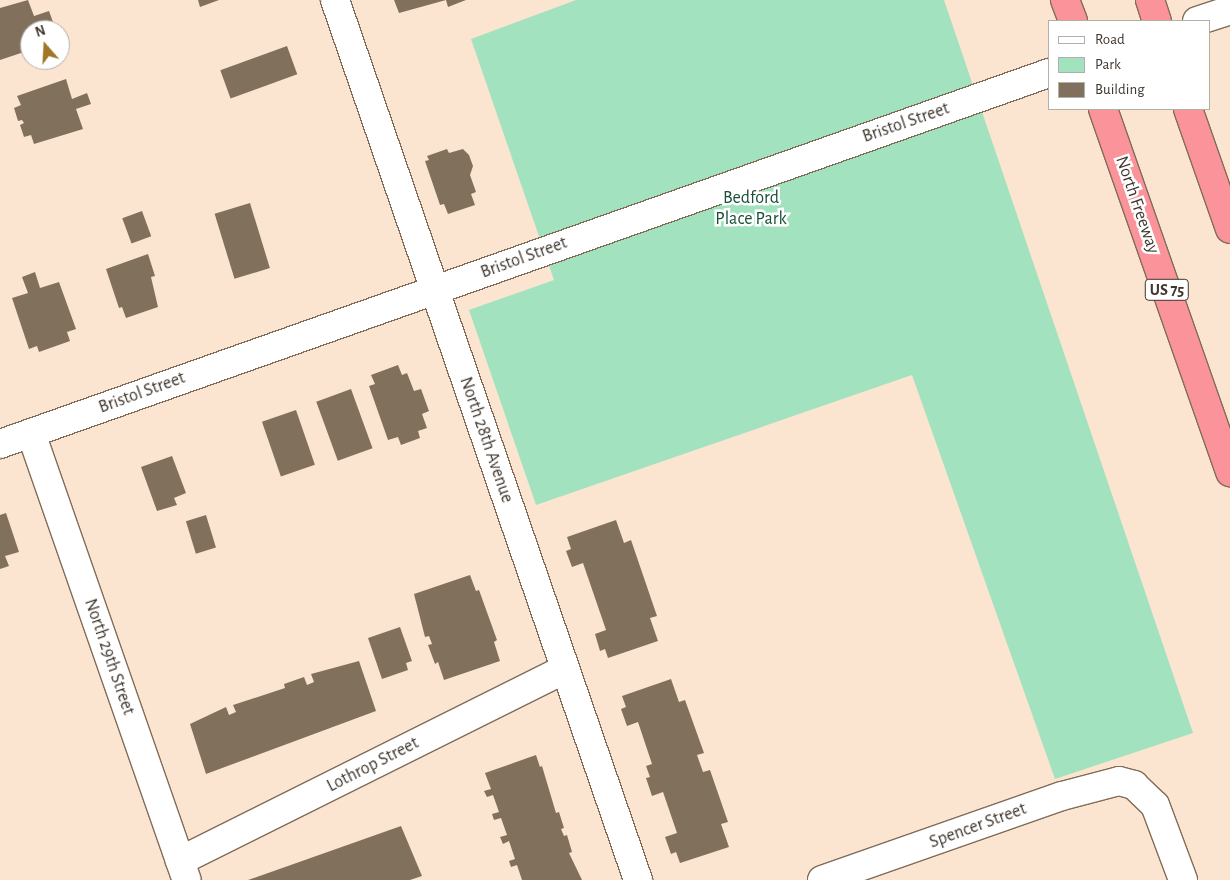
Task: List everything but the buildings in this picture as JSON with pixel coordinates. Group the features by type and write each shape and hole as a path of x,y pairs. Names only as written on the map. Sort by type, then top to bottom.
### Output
{"highway":[{"path":"1065,0 1073,20"},
{"path":"1150,0 1158,20"},
{"name":"North Freeway","path":"1103,110 1230,472"},
{"path":"1188,110 1230,229"}],"street":[{"name":"North 28th Avenue","path":"335,0 433,290 638,880"},
{"path":"1200,20 1230,10"},
{"name":"Bristol Street","path":"0,444 1048,73"},
{"name":"North 29th Street","path":"30,433 184,871"},
{"name":"Lothrop Street","path":"184,871 565,669"},
{"name":"Spencer Street","path":"822,880 1092,786 1119,781 1134,785 1155,805 1183,880"}],"green space":[{"name":"Bedford Place Park","path":"576,0 944,0 1193,733 1055,779 912,375 536,505 469,310 554,280 471,39"}]}
